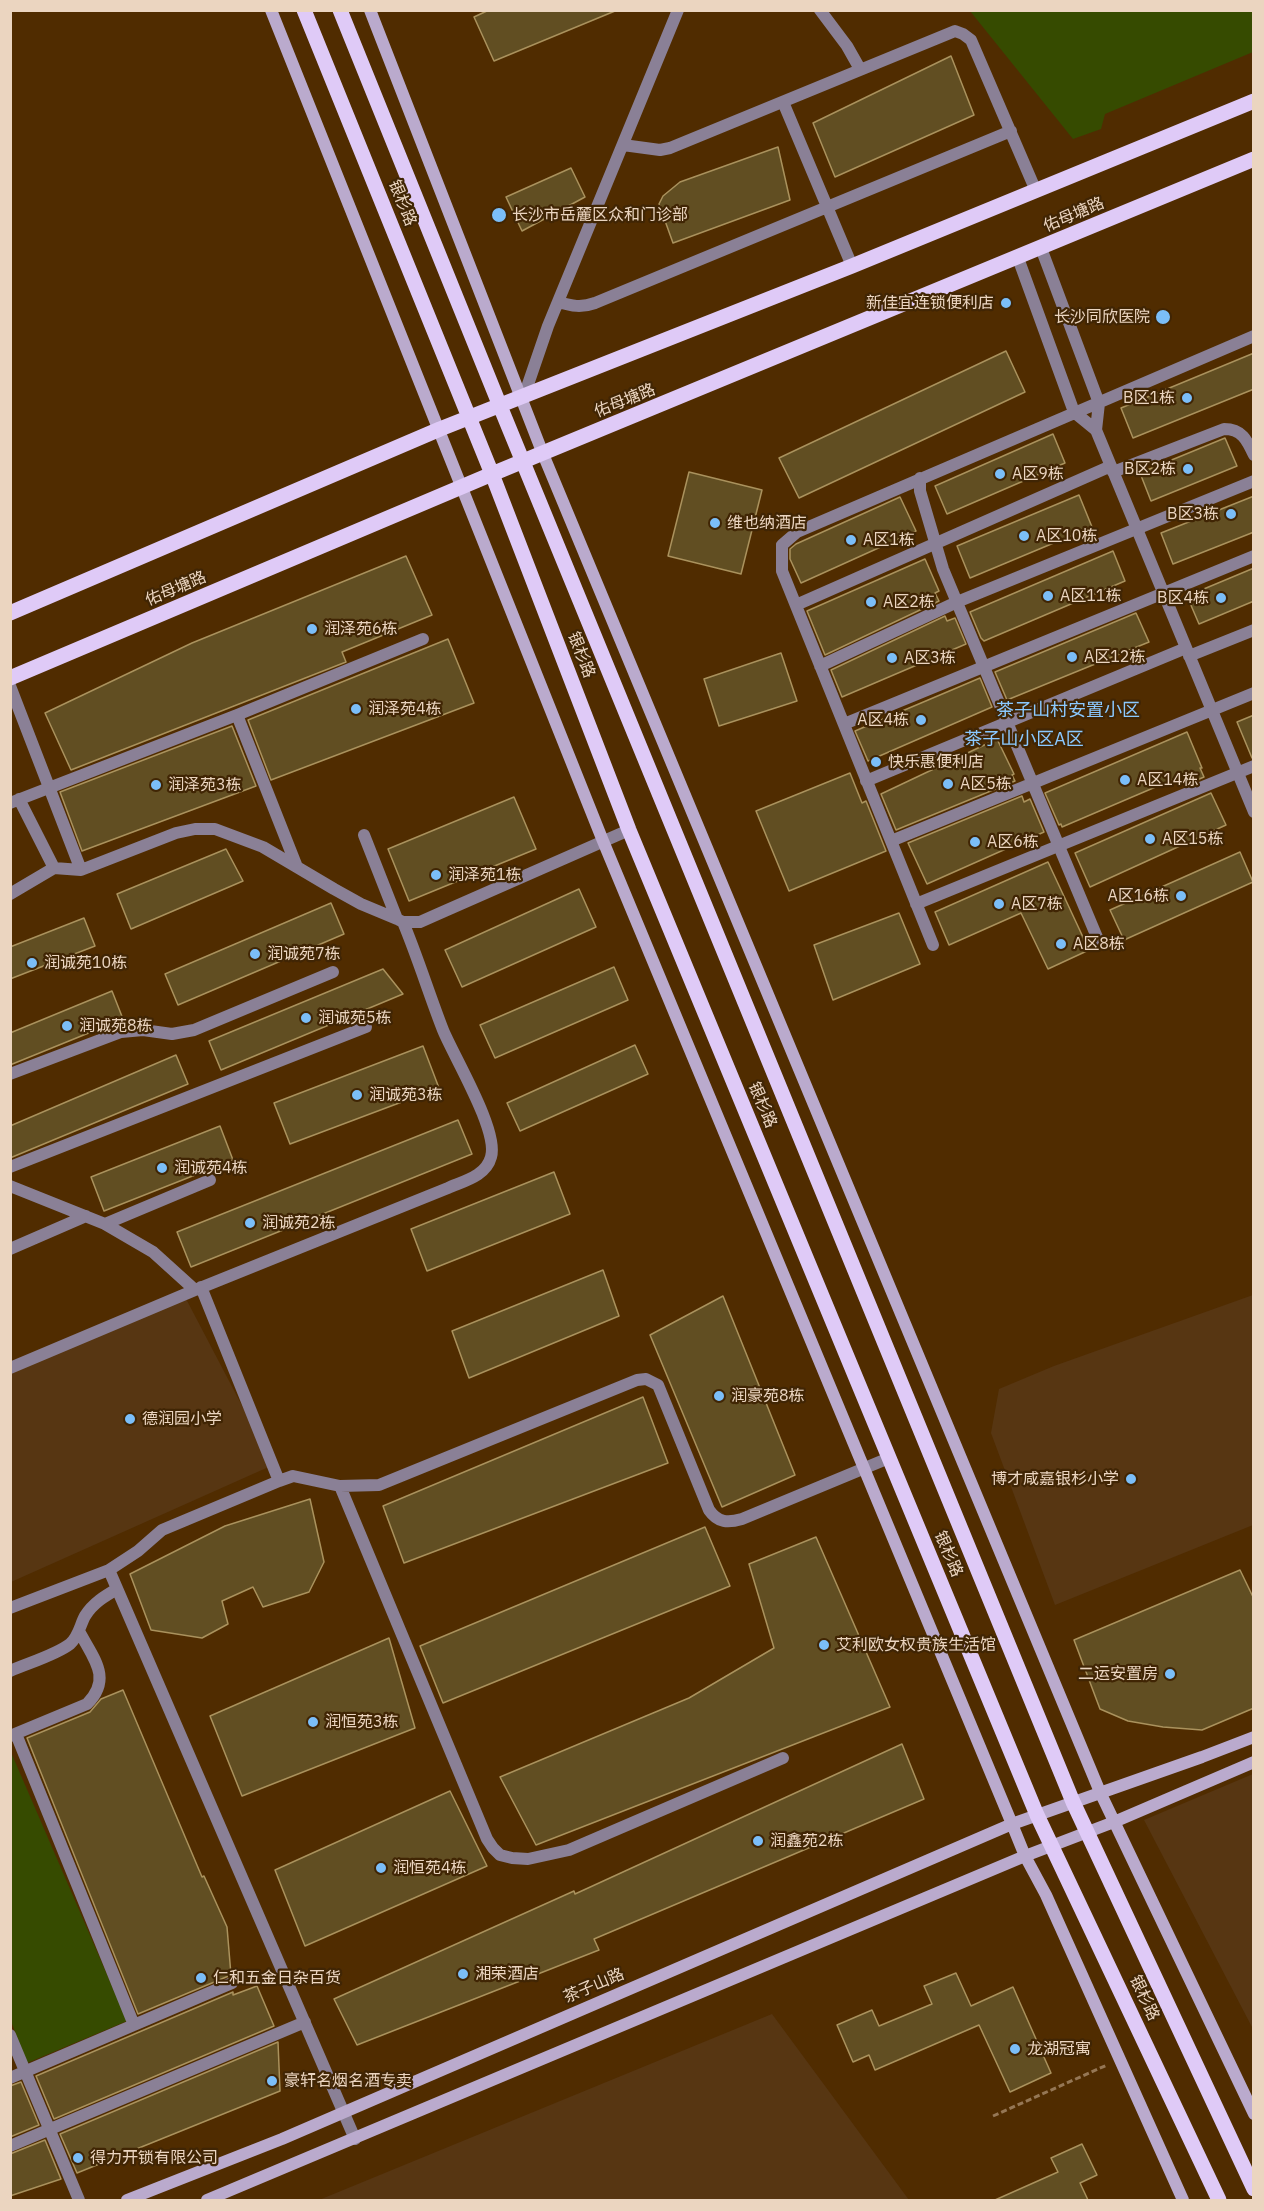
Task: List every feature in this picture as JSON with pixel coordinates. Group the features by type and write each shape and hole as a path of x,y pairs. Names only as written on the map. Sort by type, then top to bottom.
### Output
{"main road":[{"name":"银杉路","path":"304,10 470,418 629,830 1037,1815 1219,2200"},
{"name":"银杉路","path":"340,10 500,406 1086,1833 1254,2189"},
{"path":"10,614 440,429 852,266 1254,101"},
{"name":"佑母塘路","path":"10,678 463,486 1254,159"}],"street":[{"path":"271,10 603,841 1025,1856 1046,1895 1183,2200"},
{"path":"370,10 543,454 1100,1792 1254,2114"},
{"path":"522,397 678,10"},
{"path":"820,10 847,46 860,69"},
{"path":"623,144 660,150 670,148 955,31 971,40 1036,191"},
{"path":"783,102 852,266"},
{"path":"558,303 575,307 595,303 1011,131"},
{"path":"1041,249 1099,403 1096,430"},
{"path":"1017,258 1074,412 1096,430 1254,813"},
{"path":"933,945 782,571 780,561 782,545 797,532 1254,336"},
{"path":"796,605 1112,469 1224,429 1233,429 1242,434 1254,455"},
{"path":"920,478 920,491 935,544 957,602 1099,942"},
{"path":"820,666 957,602 1254,481"},
{"path":"844,724 1254,556"},
{"path":"866,781 1007,722 1187,652 1254,630"},
{"path":"54,868 15,801 237,715 423,639"},
{"path":"10,686 81,870"},
{"path":"891,841 1254,693"},
{"path":"237,715 297,867"},
{"path":"916,904 1058,844 1254,766"},
{"path":"10,894 54,868 81,870 157,839 195,829 214,829 263,847 361,904 400,921 420,921 629,830"},
{"path":"10,1368 448,1188 480,1173 487,1167 492,1151 491,1142 470,1087 443,1031 364,835"},
{"path":"10,1074 121,1032 143,1030 172,1034 194,1030 333,972"},
{"path":"10,1167 366,1027"},
{"path":"105,1224 210,1180"},
{"path":"10,1186 105,1224 153,1252 198,1289 279,1481"},
{"path":"10,1250 86,1216"},
{"path":"10,1608 109,1570 138,1551 162,1530 279,1481 293,1476 340,1486 360,1487 387,1483 627,1383 646,1379 658,1385 662,1392 710,1509 714,1516 722,1521 742,1519 889,1458"},
{"path":"340,1486 487,1839 500,1855 528,1859 569,1850 783,1758"},
{"path":"109,1570 355,2139"},
{"path":"10,1671 69,1644 80,1631 84,1617 91,1608 117,1588"},
{"path":"80,1631 98,1667 101,1686 96,1695 87,1704 13,1735 135,2025"},
{"name":"茶子山路","path":"127,2200 344,2112 1012,1824 1254,1737"},
{"path":"207,2200 1254,1762"},
{"path":"10,2078 232,1983"},
{"path":"10,2146 304,2022"},
{"path":"10,2035 79,2200"}],"path":[{"path":"993,2115 1119,2059"}],"shaded area":[{"name":"德润园小学","path":"184,1295 273,1465 11,1582 10,1373"},
{"name":"博才咸嘉银杉小学","path":"1253,1295 1253,1525 1055,1605 991,1433 999,1389 1054,1366"},
{"path":"1253,1774 1253,2029 1144,1820"},
{"path":"772,2014 909,2200 319,2200"}],"green space":[{"path":"970,11 1253,11 1253,52 1105,114 1101,129 1073,139"},
{"path":"10,1750 127,2021 27,2063 11,2021"}],"building":[{"path":"489,10 615,11 494,61 474,17"},
{"path":"951,56 974,115 835,177 813,123"},
{"path":"778,147 790,200 673,243 659,204 663,196 680,182"},
{"path":"571,168 585,197 522,231 506,197"},
{"path":"1006,351 1025,392 799,498 779,458"},
{"name":"B区1栋","path":"1254,353 1254,389 1133,438 1121,408"},
{"name":"A区9栋","path":"1053,434 1065,463 947,514 935,486"},
{"name":"B区2栋","path":"1225,438 1237,466 1151,501 1140,473"},
{"name":"维也纳酒店","path":"689,472 762,490 741,574 668,556"},
{"name":"A区10栋","path":"1079,495 1092,527 970,578 957,546"},
{"name":"B区3栋","path":"1254,496 1254,532 1173,564 1161,533"},
{"name":"A区1栋","path":"900,497 916,531 801,583 790,559 790,549 796,544"},
{"name":"A区11栋","path":"1113,551 1125,581 984,641 981,638 970,612"},
{"path":"406,556 432,615 342,652 346,662 71,770 45,713 192,643"},
{"name":"A区2栋","path":"925,559 939,591 935,593 939,601 825,655 807,611"},
{"name":"B区4栋","path":"1254,568 1254,601 1199,624 1187,596"},
{"name":"A区12栋","path":"1136,613 1149,642 1007,700 995,672"},
{"name":"A区3栋","path":"945,616 947,621 955,618 966,644 842,697 831,670"},
{"name":"润泽苑4栋","path":"448,639 474,703 271,780 248,720"},
{"path":"781,653 797,701 719,726 704,679"},
{"name":"A区4栋","path":"980,678 992,707 868,761 855,731"},
{"path":"1254,715 1254,758 1252,758 1237,722"},
{"name":"润泽苑3栋","path":"232,726 256,786 82,851 60,792"},
{"name":"A区14栋","path":"1187,732 1204,777 1190,783 1186,774 1062,827 1061,824 1059,825 1045,793"},
{"name":"A区5栋","path":"997,739 1014,774 1012,775 1015,781 896,830 881,794"},
{"path":"850,773 862,803 866,801 886,851 789,891 756,811"},
{"name":"A区15栋","path":"1211,793 1226,825 1090,887 1075,853"},
{"name":"A区6栋","path":"1022,796 1024,802 1030,799 1044,832 927,884 908,843"},
{"name":"润泽苑1栋","path":"514,797 536,849 409,901 388,849"},
{"path":"226,849 243,881 131,929 117,894"},
{"name":"A区16栋","path":"1240,852 1253,882 1124,940 1110,910"},
{"name":"A区7栋","path":"1048,862 1089,950 1048,969 1021,913 949,945 935,912"},
{"path":"579,889 596,927 462,987 445,950"},
{"name":"润诚苑7栋","path":"331,903 344,934 178,1005 165,974"},
{"path":"899,913 920,964 833,1000 814,945"},
{"name":"润诚苑10栋","path":"84,918 95,946 10,979 10,947"},
{"path":"614,967 628,1000 495,1058 480,1025"},
{"name":"润诚苑5栋","path":"383,969 403,994 221,1070 209,1041"},
{"name":"润诚苑8栋","path":"112,991 123,1019 10,1065 10,1033"},
{"path":"635,1045 648,1074 520,1131 507,1103"},
{"name":"润诚苑3栋","path":"423,1046 439,1088 290,1144 274,1103"},
{"path":"176,1055 188,1084 10,1158 10,1126"},
{"path":"458,1120 472,1154 191,1267 177,1232"},
{"name":"润诚苑4栋","path":"220,1126 233,1160 104,1211 91,1177"},
{"path":"554,1172 570,1214 427,1271 411,1229"},
{"path":"603,1270 619,1316 469,1378 452,1331"},
{"name":"润豪苑8栋","path":"723,1296 795,1475 722,1507 650,1335"},
{"path":"643,1397 668,1463 404,1563 383,1506"},
{"path":"310,1499 324,1562 309,1592 263,1607 253,1587 222,1601 228,1624 202,1638 151,1630 130,1574 225,1526"},
{"path":"705,1527 730,1586 443,1703 420,1646"},
{"path":"816,1537 890,1707 536,1845 500,1777 689,1698 774,1648 749,1564"},
{"name":"二运安置房","path":"1240,1570 1254,1599 1254,1708 1202,1730 1128,1721 1100,1709 1074,1640"},
{"name":"润恒苑3栋","path":"389,1638 415,1728 242,1796 210,1716"},
{"path":"123,1690 202,1877 204,1876 227,1927 231,1975 138,2014 27,1738 90,1712 101,1699"},
{"path":"902,1744 924,1799 594,1939 599,1950 357,2045 334,1999 574,1891 575,1894"},
{"name":"润恒苑4栋","path":"450,1791 487,1866 305,1946 275,1870"},
{"path":"956,1973 971,2006 1013,1987 1051,2073 1010,2092 979,2025 875,2070 869,2055 853,2062 837,2025 872,2010 879,2026 932,2004 924,1986"},
{"path":"257,1986 274,2026 54,2119 36,2076 233,1992 233,1995"},
{"path":"278,2042 280,2091 77,2173 60,2134"},
{"path":"21,2082 39,2125 10,2137 10,2086"},
{"path":"45,2140 61,2179 10,2196 10,2154"},
{"path":"1082,2144 1097,2175 1080,2183 1088,2200 995,2200 1058,2172 1051,2158"}],"place":[{"name":"长沙市岳麓区众和门诊部","path":"499,215"},
{"name":"新佳宜连锁便利店","path":"1006,303"},
{"name":"长沙同欣医院","path":"1163,317"},
{"name":"B区1栋","path":"1187,398"},
{"name":"B区2栋","path":"1188,469"},
{"name":"A区9栋","path":"1000,474"},
{"name":"B区3栋","path":"1231,514"},
{"name":"维也纳酒店","path":"715,523"},
{"name":"A区10栋","path":"1024,536"},
{"name":"A区1栋","path":"851,540"},
{"name":"A区11栋","path":"1048,596"},
{"name":"B区4栋","path":"1221,598"},
{"name":"A区2栋","path":"871,602"},
{"name":"润泽苑6栋","path":"312,629"},
{"name":"A区12栋","path":"1072,657"},
{"name":"A区3栋","path":"892,658"},
{"name":"润泽苑4栋","path":"356,709"},
{"name":"A区4栋","path":"921,720"},
{"name":"快乐惠便利店","path":"876,762"},
{"name":"A区14栋","path":"1125,780"},
{"name":"A区5栋","path":"948,784"},
{"name":"润泽苑3栋","path":"156,785"},
{"name":"A区15栋","path":"1150,839"},
{"name":"A区6栋","path":"975,842"},
{"name":"润泽苑1栋","path":"436,875"},
{"name":"A区16栋","path":"1181,896"},
{"name":"A区7栋","path":"999,904"},
{"name":"A区8栋","path":"1061,944"},
{"name":"润诚苑7栋","path":"255,954"},
{"name":"润诚苑10栋","path":"32,963"},
{"name":"润诚苑5栋","path":"306,1018"},
{"name":"润诚苑8栋","path":"67,1026"},
{"name":"润诚苑3栋","path":"357,1095"},
{"name":"润诚苑4栋","path":"162,1168"},
{"name":"润诚苑2栋","path":"250,1223"},
{"name":"润豪苑8栋","path":"719,1396"},
{"name":"德润园小学","path":"130,1419"},
{"name":"博才咸嘉银杉小学","path":"1131,1479"},
{"name":"艾利欧女权贵族生活馆","path":"824,1645"},
{"name":"二运安置房","path":"1170,1674"},
{"name":"润恒苑3栋","path":"313,1722"},
{"name":"润鑫苑2栋","path":"758,1841"},
{"name":"润恒苑4栋","path":"381,1868"},
{"name":"湘荣酒店","path":"463,1974"},
{"name":"仁和五金日杂百货","path":"201,1978"},
{"name":"龙湖冠寓","path":"1015,2049"},
{"name":"豪轩名烟名酒专卖","path":"272,2081"},
{"name":"得力开锁有限公司","path":"78,2158"}],"district":[{"name":"茶子山村安置小区","path":"1068,711"},
{"name":"茶子山小区A区","path":"1024,740"}]}
